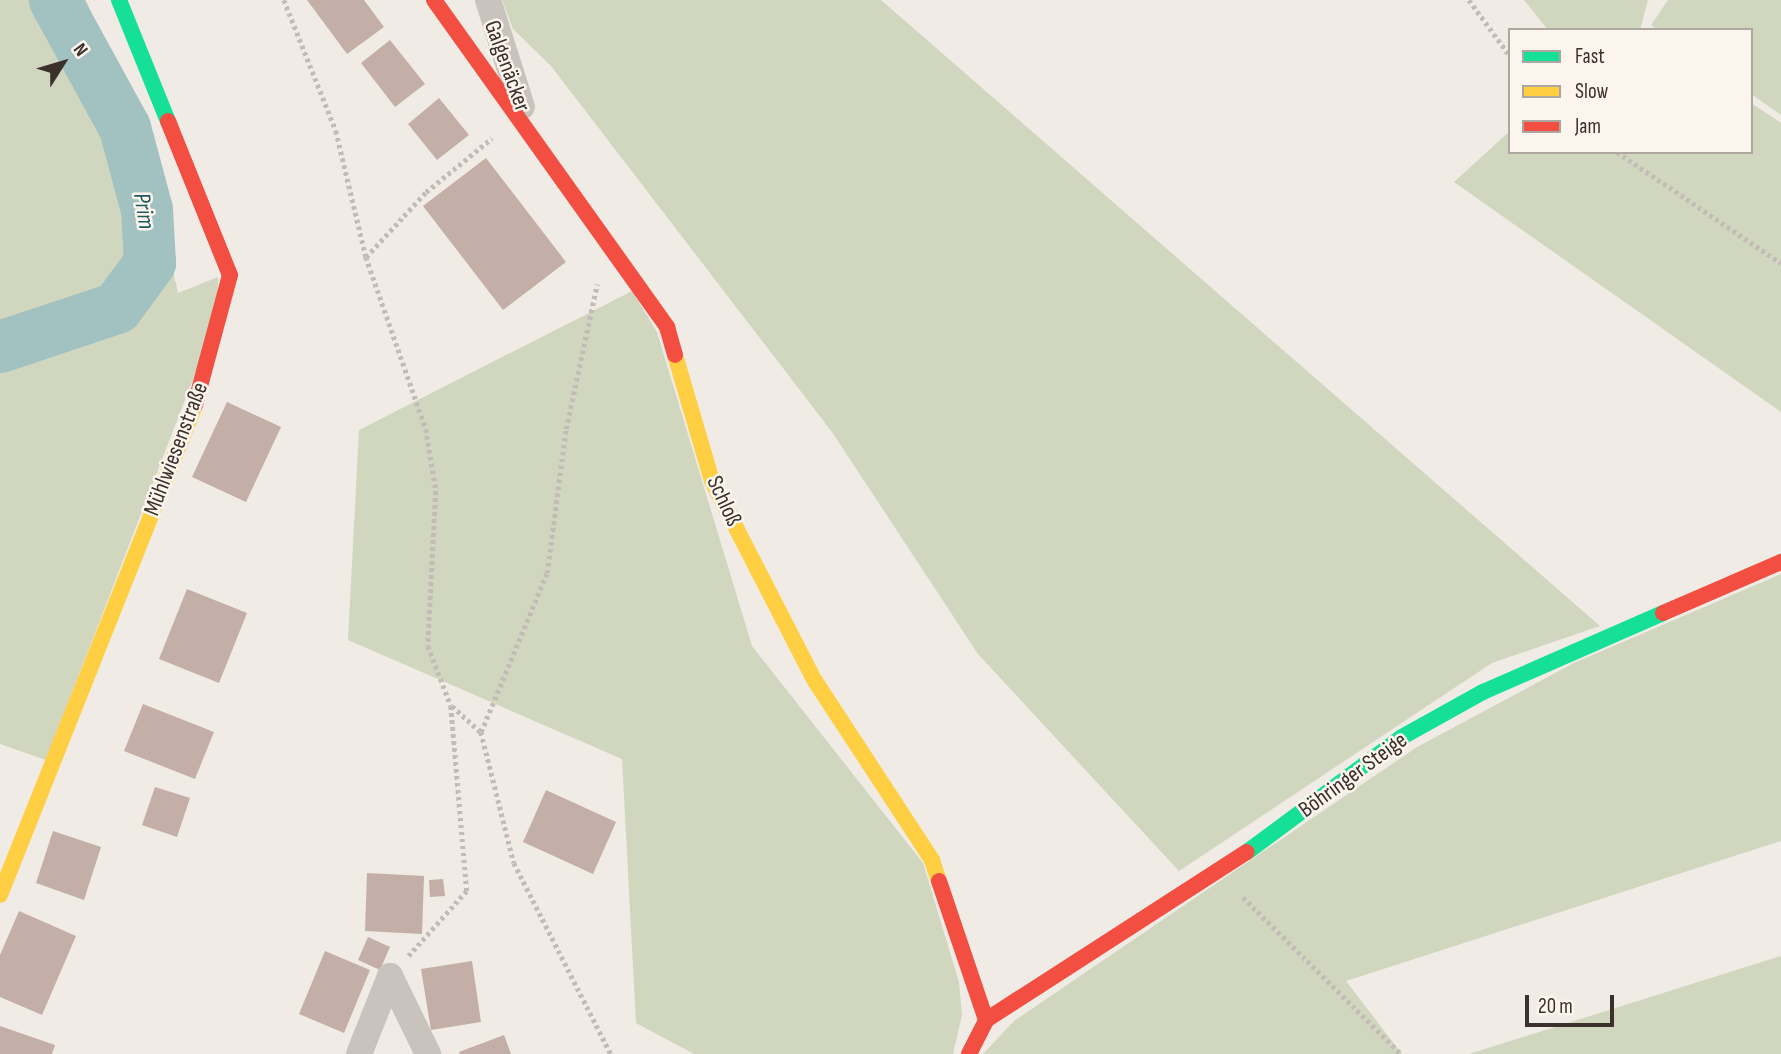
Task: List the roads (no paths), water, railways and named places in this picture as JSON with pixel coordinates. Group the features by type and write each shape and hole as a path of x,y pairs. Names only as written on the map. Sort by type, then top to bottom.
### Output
{"street":[{"name":"Mühlwiesenstraße","path":"0,895 193,412 223,320 230,275 119,0"},
{"name":"Schloß","path":"434,0 607,235 667,327 712,481 815,681 932,860 986,1020"},
{"name":"Galgenäcker","path":"488,0 525,124"},
{"name":"Böhringer Steige","path":"986,1020 1220,873 1402,737 1472,698 1781,562"},
{"path":"359,1054 390,976 428,1054"},
{"path":"969,1054 986,1020"}],"waterway":[{"name":"Prim","path":"0,347 117,308 150,263 147,210 125,128 55,0"}]}
